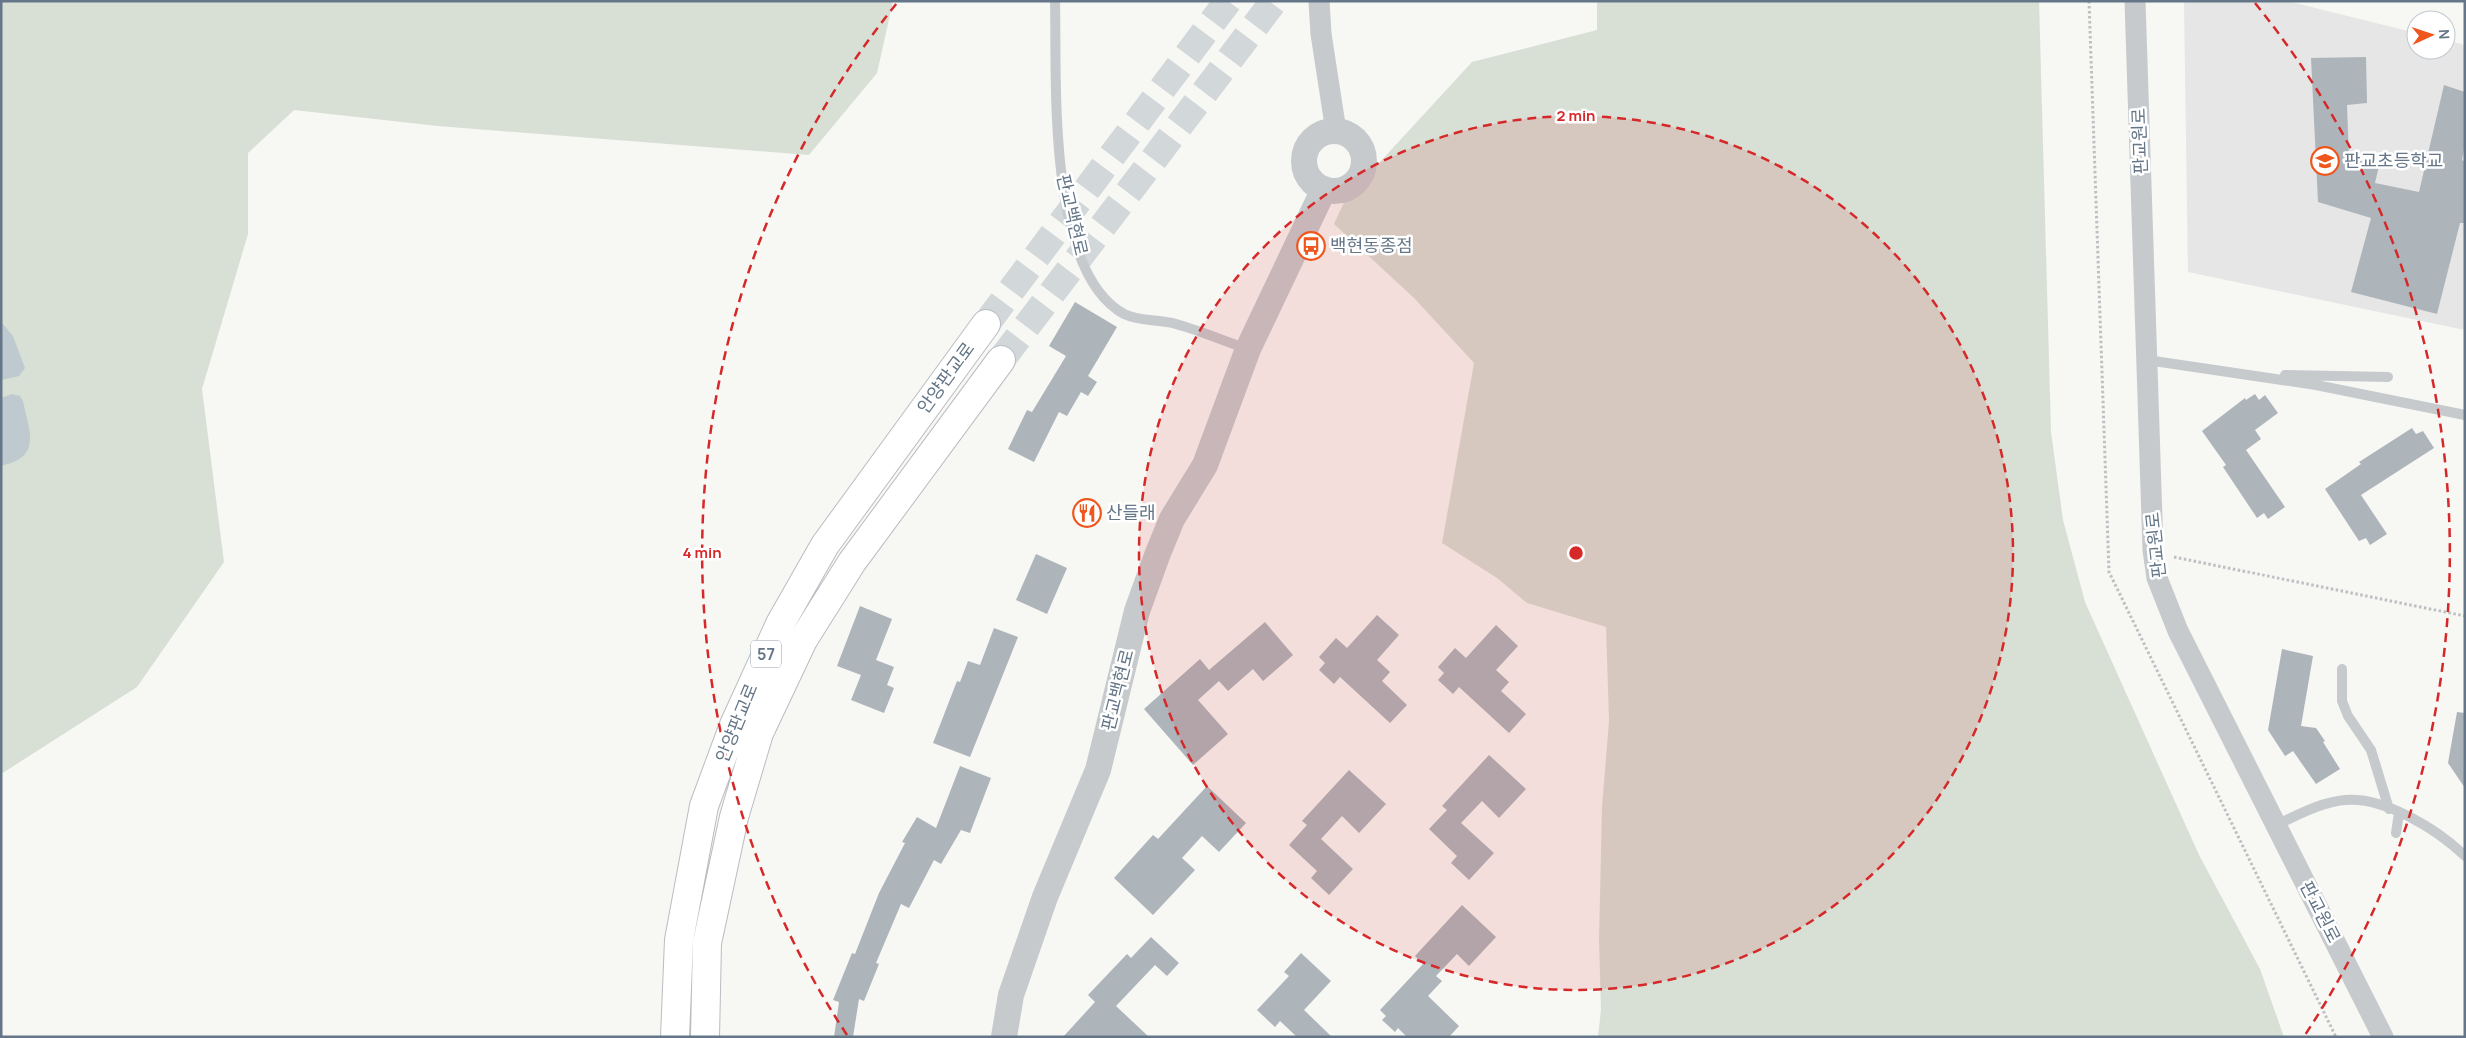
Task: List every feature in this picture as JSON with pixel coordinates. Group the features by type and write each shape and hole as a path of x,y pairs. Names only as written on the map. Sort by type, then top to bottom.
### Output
{"main road":[{"name":"안양판교로","path":"675,1037 679,940 704,806 734,725 780,624 826,545 986,324"},
{"name":"안양판교로","path":"705,1037 707,943 734,817 760,733 804,640 852,562 1000,360"}],"street":[{"path":"1319,1 1321,34 1336,131"},
{"name":"판교원로","path":"2135,1 2153,550 2157,578 2178,631 2383,1037"},
{"path":"1336,131 1350,137 1360,147 1363,167 1356,180 1344,189 1334,191 1316,185 1306,171 1305,154 1308,146 1320,134 1336,131"},
{"name":"판교백현로","path":"1004,1037 1011,995 1045,897 1098,770 1137,611 1158,553 1172,518 1204,465 1248,349 1324,189"}],"lane":[{"name":"판교백현로","path":"1055,1 1061,166 1073,236 1085,269 1109,303 1125,314 1139,319 1174,323 1248,349"},
{"path":"2147,360 2316,385 2465,415"},
{"path":"2239,374 2388,377"},
{"path":"2342,669 2342,700 2348,716 2371,750 2389,808"},
{"path":"2276,825 2315,808 2345,800 2357,800 2389,808 2425,824 2440,834 2465,856"},
{"path":"2396,833 2399,813"}],"path":[{"path":"2164,555 2465,616"}],"shaded area":[{"path":"1,1 893,1 877,73 809,155 438,126 294,110 248,153 248,234 202,389 224,562 137,687 1,774"},
{"path":"1597,1 2039,1 2051,432 2063,520 2085,602 2199,855 2260,969 2284,1037 1598,1037 1601,1010 1599,939 1602,807 1609,721 1606,627 1527,603 1497,578 1442,543 1474,363 1414,298 1334,224 1345,200 1472,62 1597,30"},
{"name":"판교초등학교","path":"2184,1 2287,1 2406,31 2406,60 2456,60 2456,43 2465,45 2465,330 2188,272"},
{"path":"1,322 13,336 25,368 19,376 1,380"},
{"path":"12,394 20,396 23,401 30,432 30,441 28,449 23,456 14,462 1,466 1,398"}],"building":[{"name":"판교초등학교","path":"2366,57 2367,103 2347,105 2349,158 2379,166 2375,183 2419,192 2444,85 2465,92 2465,144 2462,160 2465,162 2465,223 2460,223 2437,314 2351,292 2371,218 2318,202 2311,58"},
{"path":"1075,302 1117,327 1088,376 1097,382 1088,396 1081,392 1067,416 1059,412 1034,462 1008,449 1027,410 1032,412 1066,356 1049,346"},
{"path":"2255,394 2259,400 2265,395 2278,413 2255,430 2261,439 2246,450 2285,507 2268,519 2264,513 2257,518 2223,467 2226,465 2202,431 2245,398 2246,400"},
{"path":"2412,428 2416,434 2423,431 2434,448 2361,495 2387,534 2370,545 2366,538 2359,541 2325,489 2361,464 2359,462"},
{"path":"1036,554 1067,568 1047,614 1016,600"},
{"path":"860,606 892,619 876,660 894,667 887,685 894,688 884,713 851,700 861,675 837,666"},
{"path":"1377,615 1399,635 1377,660 1390,672 1382,681 1407,705 1390,723 1340,677 1334,684 1319,670 1325,663 1319,657 1336,638 1347,648"},
{"path":"1265,622 1293,655 1263,681 1253,669 1228,691 1219,681 1198,700 1228,734 1193,765 1144,709 1200,659 1209,670"},
{"path":"1496,625 1518,646 1496,670 1509,682 1501,691 1526,714 1509,733 1459,687 1453,694 1438,680 1444,673 1438,667 1455,648 1466,658"},
{"path":"994,628 1018,637 970,757 933,743 957,681 960,682 968,661 980,665"},
{"path":"2282,649 2313,656 2301,726 2316,728 2340,769 2316,784 2293,751 2285,756 2268,730"},
{"path":"2457,712 2465,713 2465,788 2448,763"},
{"path":"1489,755 1526,789 1499,818 1482,801 1461,823 1494,853 1469,880 1451,863 1457,856 1429,829 1447,810 1442,806"},
{"path":"960,766 991,778 970,833 961,830 941,864 934,860 909,908 901,904 876,963 879,964 864,1001 859,999 853,1037 834,1037 839,1002 833,1000 852,953 855,954 879,893 905,843 902,842 917,817 936,828"},
{"path":"1349,770 1386,804 1359,833 1342,816 1321,839 1353,869 1329,895 1311,878 1317,871 1289,845 1307,825 1302,821"},
{"path":"1207,786 1246,823 1219,852 1202,836 1182,858 1195,870 1153,915 1114,878 1153,835 1158,839"},
{"path":"1462,905 1496,937 1469,966 1457,954 1436,976 1442,981 1428,996 1459,1026 1449,1037 1407,1037 1398,1028 1395,1032 1382,1020 1386,1016 1380,1010 1423,964 1415,956"},
{"path":"1151,937 1179,963 1167,976 1155,965 1116,1006 1149,1037 1063,1037 1095,1002 1088,995 1127,954 1131,958"},
{"path":"1301,953 1331,981 1304,1010 1332,1037 1297,1037 1280,1021 1275,1027 1257,1010 1289,976 1284,972"}],"tunnel":[{"path":"986,324 1228,1"},
{"path":"1001,360 1274,1"}],"place":[{"name":"판교초등학교","path":"2325,161"},
{"name":"백현동종점","path":"1311,246"},
{"name":"산들래","path":"1087,513"}]}
